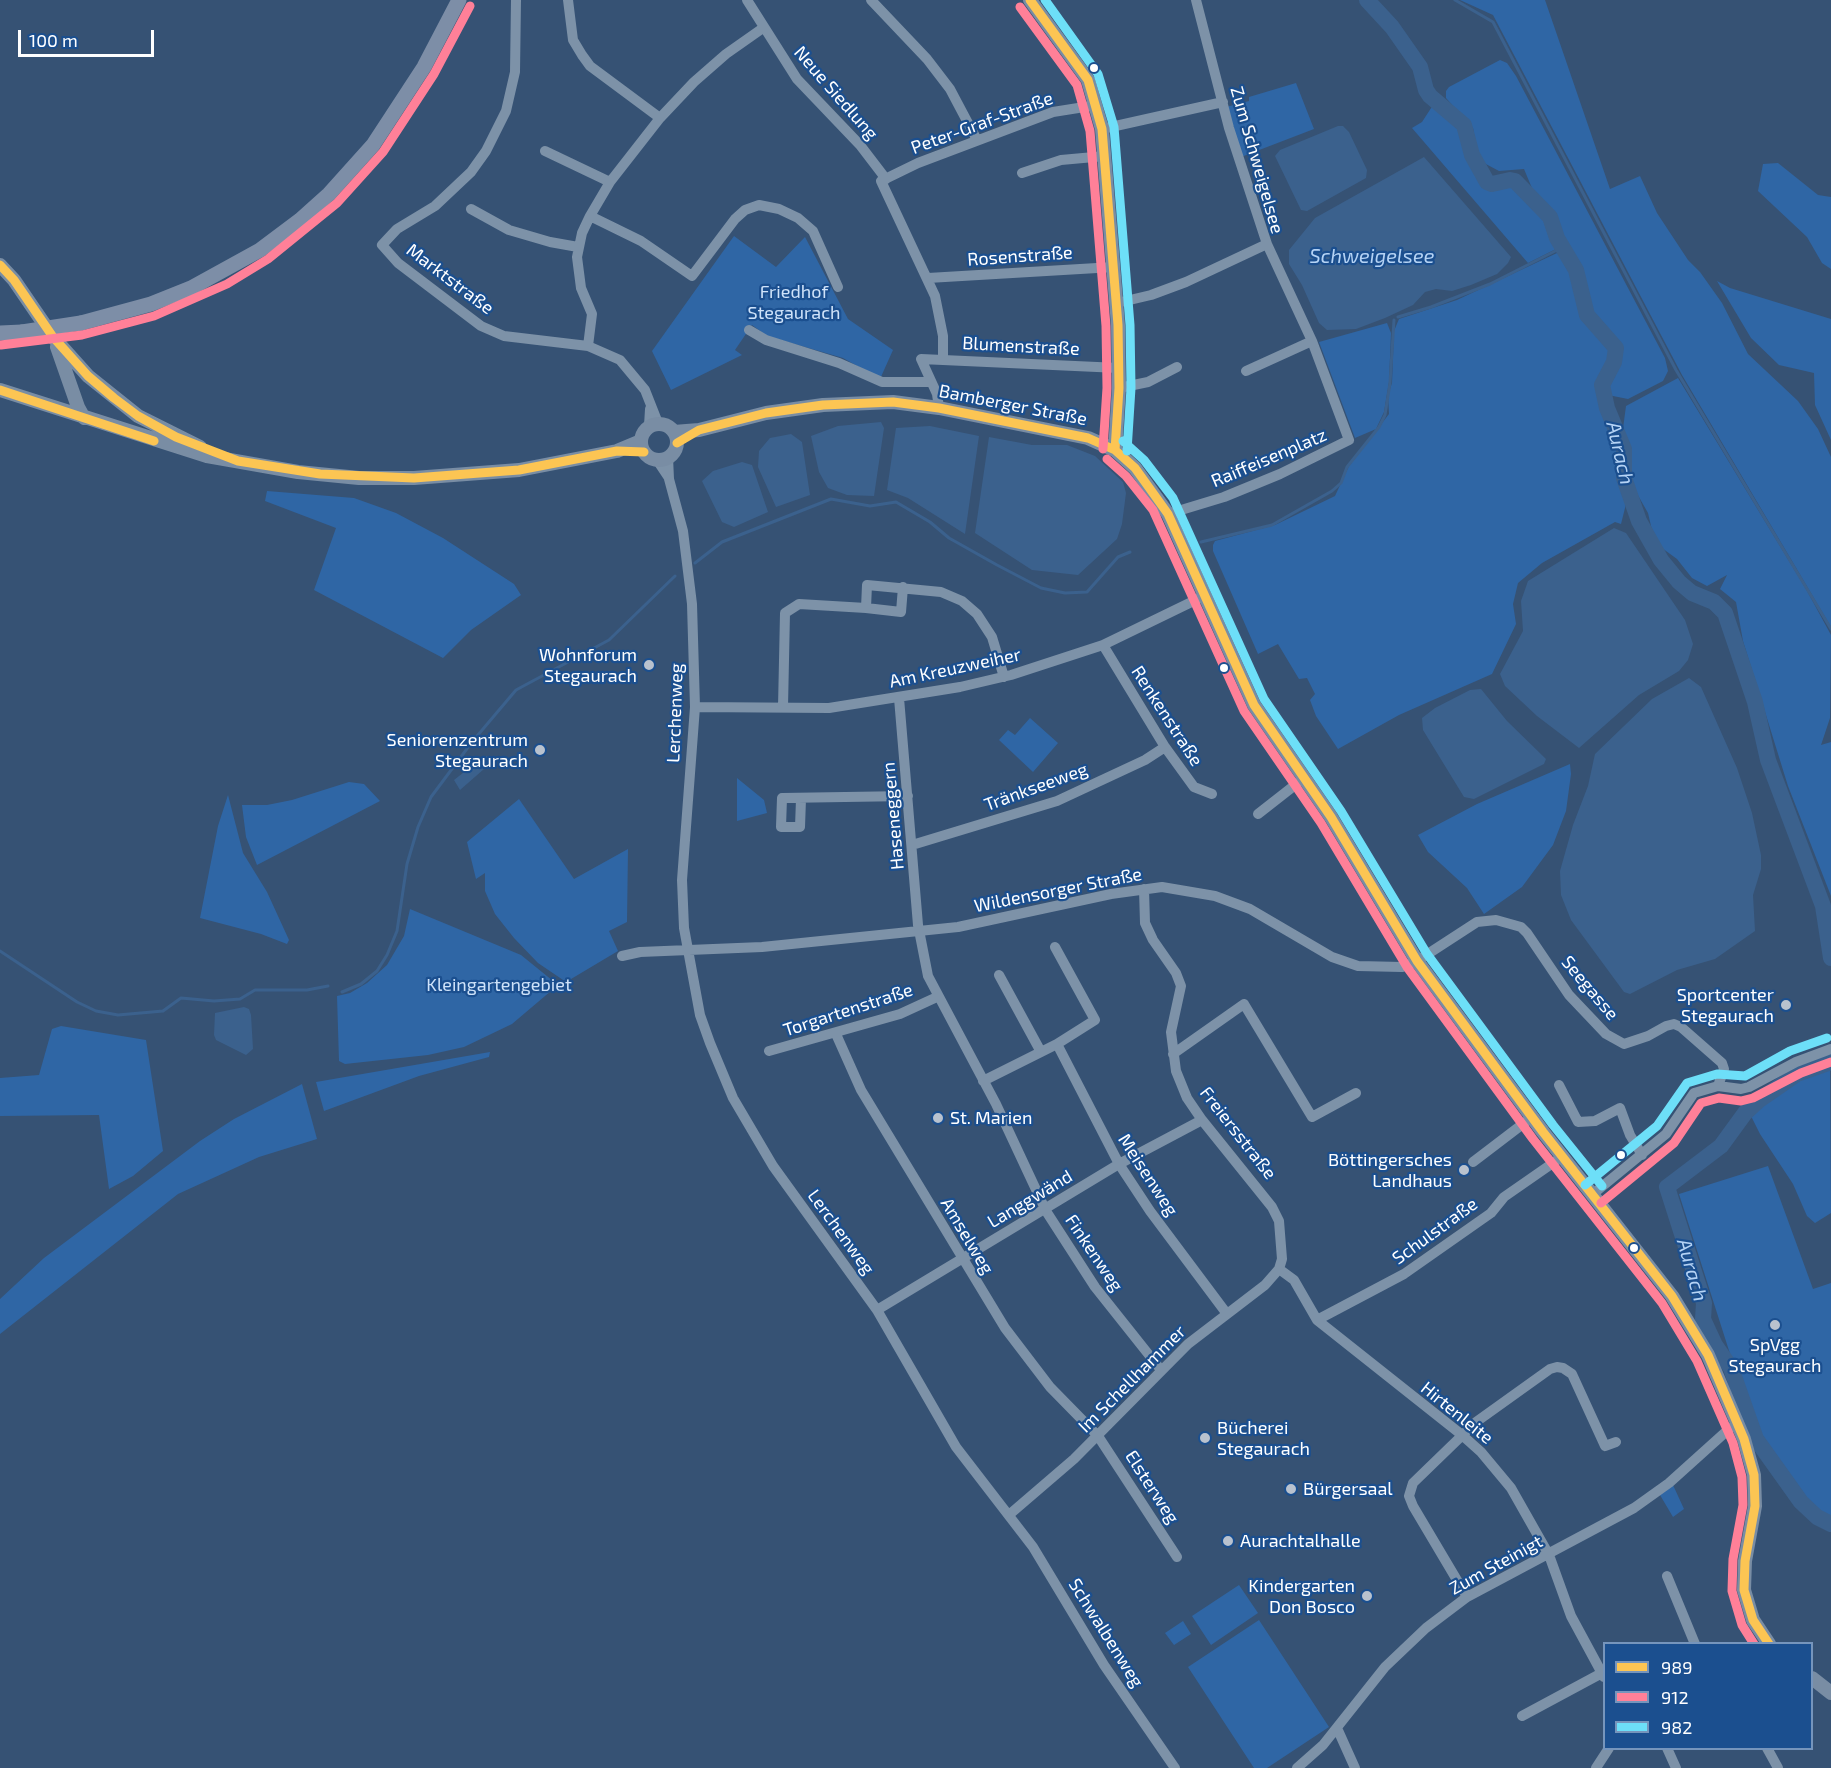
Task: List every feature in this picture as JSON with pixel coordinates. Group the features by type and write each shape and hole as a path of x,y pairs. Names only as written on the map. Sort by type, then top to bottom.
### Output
{"main road":[{"path":"0,333 81,323 152,304 190,288 260,250 300,220 337,186 373,145 424,67 459,0"},
{"path":"1030,0 1078,64 1093,90 1102,129 1117,303 1119,388 1115,450"},
{"path":"0,265 14,280 52,337 88,376 138,416 176,437 238,462"},
{"path":"52,337 84,418"},
{"path":"0,390 180,449 238,462 320,474 414,478 519,470 642,446 662,458 676,437 667,426 653,425 642,446"},
{"name":"Bamberger Straße","path":"676,437 766,413 823,405 893,402 939,408 1088,438 1115,450 1144,479 1168,514 1254,705 1358,860 1418,961 1532,1117 1672,1296 1708,1355 1751,1460 1755,1489 1745,1561 1744,1590 1753,1620 1768,1642"},
{"path":"1813,1679 1831,1693"}],"street":[{"name":"Marktstraße","path":"516,0 515,72 506,111 486,151 471,172 435,206 397,229 382,245 398,263 481,326 504,336 588,346 602,350 628,367 645,390 653,425"},
{"path":"568,0 573,40 586,60 660,118"},
{"name":"Neue Siedlung","path":"747,0 797,79 860,145 884,180 935,297 943,336 943,358"},
{"path":"871,0 927,59 950,89 977,140"},
{"name":"Zum Schweigelsee","path":"1117,303 1186,282 1267,243 1223,102 1196,0"},
{"path":"588,346 592,314 577,274 578,246 590,216 610,182 660,118 694,82 726,54 763,28"},
{"path":"1102,129 1223,102"},
{"name":"Peter-Graf-Straße","path":"884,180 918,163 1053,112 1097,105"},
{"path":"545,151 610,182"},
{"path":"1022,173 1061,160 1105,156"},
{"path":"590,216 641,241 692,276 735,219 745,210 759,205 779,209 798,218 813,231 838,287"},
{"path":"471,209 509,230 550,242 578,246"},
{"name":"Raiffeisenplatz","path":"1168,514 1224,497 1280,474 1349,440 1312,341 1267,243"},
{"name":"Rosenstraße","path":"928,278 1114,267"},
{"path":"749,330 766,340 839,363 882,382 931,382 940,401 939,408"},
{"path":"1246,371 1312,341"},
{"name":"Blumenstraße","path":"931,382 921,359 943,358 1119,368"},
{"path":"1119,388 1137,386 1177,367"},
{"name":"Lerchenweg","path":"662,458 683,531 692,604 695,707 682,880 687,950 700,1015 733,1098 773,1166 877,1310 956,1447 1010,1514"},
{"path":"866,608 867,585 941,592 962,601 977,614 992,638 1004,677"},
{"path":"783,707 785,613 799,604 901,612 903,588"},
{"name":"Am Kreuzweiher","path":"695,707 829,708 899,698 1004,677 1103,645 1206,595"},
{"name":"Renkenstraße","path":"1103,645 1165,747 1194,787 1212,794"},
{"name":"Haseneggern","path":"899,698 919,931 928,976 937,998"},
{"name":"Tränkseeweg","path":"912,844 1057,801 1145,760 1165,747"},
{"path":"1258,814 1305,778"},
{"path":"801,799 908,796"},
{"name":"Wildensorger Straße","path":"687,950 762,947 958,927 1111,894 1162,887 1188,890 1250,909 1332,957 1358,966 1402,967 1418,961"},
{"name":"Freiersstraße","path":"1144,889 1146,923 1153,940 1176,973 1181,986 1171,1032 1176,1071 1187,1098 1202,1120 1272,1207 1279,1221 1283,1243 1279,1269"},
{"name":"Seegasse","path":"1418,961 1477,922 1496,920 1521,927 1534,942 1569,995 1606,1034 1624,1044 1648,1036 1666,1026 1674,1024 1681,1027 1722,1063 1724,1069 1718,1086"},
{"path":"983,1081 1057,1044 1095,1020 1055,947"},
{"path":"622,956 640,952 687,950"},
{"path":"999,975 1041,1052"},
{"name":"Torgartenstraße","path":"769,1051 836,1034 900,1014 937,998"},
{"name":"Finkenweg","path":"937,998 983,1081 1046,1211 1095,1287 1161,1370"},
{"path":"1173,1054 1244,1004 1312,1117 1356,1093"},
{"name":"Amselweg","path":"836,1034 861,1090 1011,1336 1050,1387 1098,1436"},
{"name":"Meisenweg","path":"1057,1044 1119,1164 1150,1211 1227,1314"},
{"path":"1593,1194 1666,1134 1694,1093 1718,1086 1741,1089 1749,1087 1796,1062 1831,1049"},
{"path":"1558,1085 1578,1122 1595,1121 1620,1108 1630,1135 1642,1155"},
{"path":"1473,1162 1532,1117"},
{"name":"Langgwänd","path":"877,1310 962,1258 1046,1211 1119,1164 1202,1120"},
{"name":"Schulstraße","path":"1317,1320 1404,1274 1483,1219 1504,1197 1563,1156"},
{"path":"1279,1269 1294,1280 1317,1320"},
{"name":"Im Schellhammer","path":"1010,1514 1049,1483 1161,1370 1265,1285 1279,1269"},
{"name":"Hirtenleite","path":"1317,1320 1462,1435 1481,1452 1511,1488 1549,1555 1571,1616 1603,1675"},
{"path":"1467,1597 1423,1524 1409,1496 1413,1483 1462,1435 1550,1369 1557,1367 1572,1374 1605,1446 1616,1442"},
{"name":"Zum Steinigt","path":"1297,1768 1323,1744 1385,1667 1426,1628 1467,1597 1549,1555 1649,1498 1738,1424"},
{"name":"Elsterweg","path":"1098,1436 1178,1557"},
{"name":"Schwalbenweg","path":"1010,1514 1034,1547 1104,1665 1175,1768"},
{"path":"1667,1576 1694,1642"},
{"path":"1522,1716 1603,1675"},
{"path":"1336,1728 1354,1768"},
{"path":"1596,1768 1608,1750"},
{"path":"1667,1750 1676,1768"},
{"path":"1768,1750 1778,1768"}],"green space":[{"path":"1460,0 1545,0 1610,189 1640,176 1657,213 1688,260 1700,272 1722,303 1748,354 1798,401 1818,429 1831,457 1831,627 1682,375 1493,15"},
{"path":"1500,60 1507,63 1516,76 1665,358 1668,371 1663,381 1628,399 1608,395 1609,380 1620,353 1589,308 1581,274 1563,239 1556,215 1534,193 1524,169 1499,171 1484,163 1478,155 1473,128 1446,98 1446,91 1449,87"},
{"path":"1296,83 1314,129 1241,157 1226,107 1249,101 1249,97"},
{"path":"1435,102 1462,125 1480,178 1493,187 1504,187 1512,182 1518,186 1534,207 1549,219 1558,248 1528,263 1412,128 1422,122"},
{"path":"1778,163 1818,195 1831,197 1831,269 1822,263 1807,237 1758,191 1763,164"},
{"name":"Friedhof Stegaurach","path":"734,236 776,267 805,237 848,319 893,350 880,379 843,358 767,336 752,325 735,350 742,355 671,390 652,351"},
{"path":"1557,253 1565,257 1575,276 1583,314 1611,352 1599,393 1622,450 1622,484 1627,500 1621,524 1615,522 1542,563 1518,583 1513,604 1516,624 1492,674 1399,715 1338,749 1316,716 1310,700 1315,694 1307,678 1299,679 1278,644 1258,654 1213,551 1213,545 1215,541 1275,525 1335,496 1349,466 1389,414 1388,395 1392,383 1394,331 1399,319 1457,300"},
{"path":"1717,281 1730,288 1831,319 1831,440 1815,405 1814,373 1779,365 1751,338"},
{"path":"1387,323 1391,333 1389,382 1384,412 1376,429 1355,438 1319,342"},
{"path":"1678,378 1806,589 1831,635 1830,718 1821,745 1831,742 1831,896 1788,786 1743,641 1736,602 1720,589 1727,575 1707,586 1692,578 1677,559 1655,543 1648,513 1627,476 1627,449 1622,436 1626,406"},
{"path":"267,491 354,498 396,513 443,538 514,584 521,595 471,630 443,658 314,590 336,528 265,501"},
{"path":"1030,718 1058,743 1033,772 999,740 1008,730 1015,735"},
{"path":"1570,764 1571,774 1566,811 1553,845 1522,887 1484,914 1467,888 1428,852 1418,835 1477,804"},
{"path":"737,778 764,800 767,813 737,821"},
{"path":"349,782 364,784 380,801 257,865 246,837 242,805 267,805 292,800"},
{"path":"228,795 243,853 267,892 289,940 287,944 261,934 200,918 218,826"},
{"path":"519,799 574,879 628,849 627,922 609,931 618,951 566,982 538,963 495,914 485,891 485,873 476,879 467,842"},
{"name":"Kleingartengebiet","path":"410,909 521,955 558,985 512,1024 464,1047 428,1055 345,1064 339,1061 337,996 350,993 367,983 387,965 404,936"},
{"path":"61,1026 146,1040 163,1151 133,1176 109,1189 99,1115 0,1116 0,1078 39,1075 52,1029"},
{"path":"490,1052 489,1057 419,1076 324,1111 316,1082"},
{"path":"1830,1065 1831,1213 1815,1223 1807,1216 1793,1184 1760,1134 1750,1114 1776,1092"},
{"path":"302,1084 317,1139 259,1157 178,1194 0,1334 0,1299 44,1258 200,1141 234,1119"},
{"name":"SpVgg Stegaurach","path":"1768,1166 1813,1289 1831,1283 1831,1522 1817,1514 1755,1432 1679,1194"},
{"path":"1673,1485 1684,1509 1673,1517 1660,1495"},
{"path":"1239,1585 1258,1613 1211,1645 1192,1616"},
{"path":"1259,1620 1329,1727 1267,1768 1254,1768 1188,1667"},
{"path":"1183,1621 1191,1634 1174,1645 1165,1633"}],"water":[{"path":"1343,126 1349,132 1367,170 1366,178 1307,211 1301,210 1275,156 1280,150"},
{"name":"Schweigelsee","path":"1424,157 1511,257 1508,263 1497,274 1471,285 1452,291 1436,289 1425,292 1413,305 1356,329 1327,330 1319,323 1302,285 1289,264 1289,250 1315,218"},
{"path":"881,422 884,428 874,496 847,495 828,488 819,472 811,436 838,426"},
{"path":"930,426 979,436 965,534 908,498 887,490 896,428"},
{"path":"791,434 802,442 810,495 776,507 758,467 759,451 770,438"},
{"path":"989,437 1032,445 1067,445 1095,456 1123,482 1126,493 1122,524 1117,539 1078,575 1032,570 975,533"},
{"path":"742,462 752,465 768,512 734,527 722,522 702,481 713,471"},
{"path":"1614,528 1626,533 1685,620 1693,644 1688,660 1679,671 1639,695 1579,748 1537,716 1505,686 1500,674 1523,631 1521,601 1528,581"},
{"path":"1689,678 1701,687 1737,768 1752,813 1761,855 1761,869 1753,895 1755,931 1715,959 1677,970 1630,994 1624,992 1571,920 1561,895 1560,871 1573,825 1588,786 1595,754 1652,699"},
{"path":"1481,689 1507,721 1546,759 1544,764 1474,799 1464,797 1423,730 1422,718 1435,708 1470,690"},
{"path":"488,756 492,762 460,790 454,780 483,757"},
{"path":"244,1007 249,1009 251,1015 253,1049 246,1055 216,1040 214,1035 215,1013"}],"waterway":[{"name":"Aurach","path":"1367,0 1392,27 1420,67 1426,90 1430,96 1464,125 1472,155 1487,182 1492,184 1515,181 1550,217 1557,238 1576,270 1587,315 1616,348 1614,362 1602,385 1607,408 1624,449 1624,478 1639,521 1661,560 1679,582 1692,593 1714,602 1725,613 1755,702 1768,760 1823,906 1831,958"},
{"path":"1455,0 1493,22 1676,370 1831,629"},
{"path":"1398,317 1490,284 1563,247"},
{"path":"1201,542 1272,525 1332,491 1341,483 1347,467 1379,427 1385,415 1390,383 1394,320"},
{"path":"695,563 722,542 831,499 870,506 896,502 930,522 949,538 997,565 1041,588 1065,593 1087,592 1118,557 1130,552"},
{"path":"342,992 361,984 377,971 387,955 397,931 407,864 418,827 431,797 472,742 516,690 609,640 675,576"},
{"path":"0,951 77,1002 96,1011 118,1015 163,1011 181,998 214,1001 240,999 255,990 307,990 328,986"},
{"name":"Aurach","path":"1831,1062 1797,1074 1758,1101 1745,1113 1721,1146 1667,1187 1704,1303 1703,1319 1715,1345 1731,1368 1756,1439 1801,1502 1817,1517 1831,1524"}],"transit line":[{"name":"989","path":"1030,0 1088,80 1102,129 1118,325 1119,388 1115,450"},
{"name":"982","path":"1045,0 1098,74 1114,127 1130,325 1131,388 1127,451"},
{"name":"912","path":"1,345 82,335 154,316 227,284 268,259 337,203 383,152 434,74 470,6"},
{"name":"912","path":"1020,7 1077,85 1090,131 1106,326 1107,388 1103,449"},
{"name":"989","path":"0,265 14,280 53,337 88,376 114,398 138,416 176,437 238,461 320,474 414,478 519,470 617,451 644,452"},
{"name":"989","path":"0,390 154,441"},
{"name":"989","path":"677,443 699,430 766,413 823,405 893,402 939,408 1088,438 1115,450 1135,468 1168,514 1254,705 1331,817 1417,961 1543,1132 1672,1296 1708,1355 1744,1439 1754,1475 1755,1506 1745,1561 1744,1590 1753,1620 1768,1642"},
{"name":"982","path":"1123,441 1144,460 1173,498 1264,699 1341,811 1427,954 1553,1125 1602,1186"},
{"name":"912","path":"1107,459 1126,476 1153,510 1244,711 1321,823 1407,967 1533,1139 1662,1303 1697,1361 1733,1443 1742,1477 1743,1505 1733,1559 1732,1591 1742,1625 1753,1642"},
{"name":"982","path":"1585,1185 1657,1126 1687,1083 1717,1074 1745,1076 1790,1051 1827,1038"},
{"name":"912","path":"1601,1203 1674,1143 1701,1103 1719,1098 1741,1101 1753,1098 1801,1073 1831,1062"}],"place":[{"name":"Wohnforum Stegaurach","path":"649,665"},
{"name":"Seniorenzentrum Stegaurach","path":"540,750"},
{"name":"Sportcenter Stegaurach","path":"1786,1005"},
{"name":"St. Marien","path":"938,1118"},
{"name":"Böttingersches Landhaus","path":"1464,1170"},
{"name":"SpVgg Stegaurach","path":"1775,1325"},
{"name":"Bücherei Stegaurach","path":"1205,1438"},
{"name":"Bürgersaal","path":"1291,1489"},
{"name":"Aurachtalhalle","path":"1228,1541"},
{"name":"Kindergarten Don Bosco","path":"1367,1596"}]}
